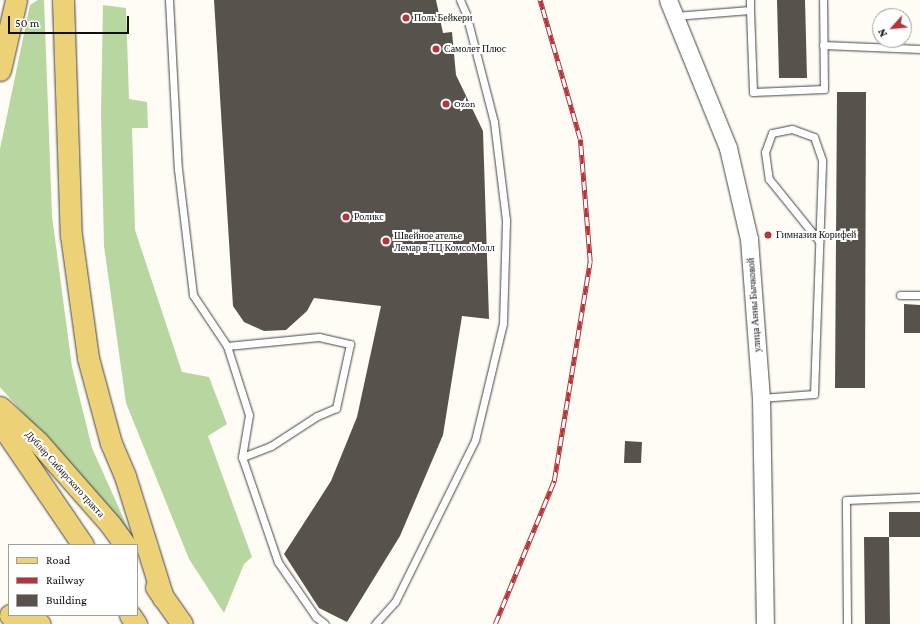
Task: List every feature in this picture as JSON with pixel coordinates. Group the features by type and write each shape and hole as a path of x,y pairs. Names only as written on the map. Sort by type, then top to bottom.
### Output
{"main road":[{"path":"0,70 16,0"},
{"path":"64,0 69,106 71,235 77,288 88,358 111,443 125,476 163,598"},
{"name":"Дублёр Сибирского тракта","path":"0,407 38,442 110,524 124,544"},
{"name":"Дублёр Сибирского тракта","path":"0,423 82,544"},
{"path":"138,562 182,624"},
{"path":"13,616 40,624"}],"street":[{"name":"улица Анны Бычковой","path":"668,0 728,148 742,205 752,269 761,398 765,624"}],"lane":[{"path":"69,106 70,0"},
{"path":"169,0 178,169 193,295 227,346 249,415 242,457 278,562 316,617 326,624"},
{"path":"375,624 395,602 475,440 503,323 506,220 494,122 466,14 460,0"},
{"path":"750,0 752,92 824,89 823,0"},
{"path":"675,16 750,10"},
{"path":"823,45 920,49"},
{"path":"761,398 814,394 822,160 814,137 792,129 772,133 765,152 769,179 819,241"},
{"path":"900,295 920,295"},
{"path":"227,346 319,337 350,344 336,408 317,416 271,446 242,457"},
{"path":"846,624 846,500 920,497"}],"green space":[{"path":"38,0 44,0 52,216 72,367 92,448 131,535 0,387 0,149 30,5"},
{"path":"103,5 126,8 129,99 147,102 148,128 132,128 135,230 182,372 209,377 227,424 208,436 252,557 244,564 224,613 189,559 126,403 104,246 101,114"}],"building":[{"path":"214,0 436,0 443,33 452,32 456,75 483,131 489,319 462,316 443,435 400,536 347,622 319,608 284,554 331,481 357,417 381,306 314,298 307,311 286,330 264,331 244,322 233,306"},
{"path":"777,0 805,0 807,78 779,78"},
{"path":"837,92 866,92 865,388 835,388"},
{"path":"904,304 920,305 920,333 904,333"},
{"path":"625,441 642,442 641,463 624,463"},
{"path":"889,512 920,512 920,537 889,537"},
{"path":"864,537 889,537 890,624 865,624"}],"railway":[{"path":"495,624 554,481 590,262 580,139 540,0"}],"place":[{"name":"Поль Бейкери","path":"406,18"},
{"name":"Самолет Плюс","path":"436,49"},
{"name":"Ozon","path":"446,104"},
{"name":"Роликс","path":"346,217"},
{"name":"Гимназия Корифей","path":"768,235"},
{"name":"Швейное ателье Лемар в ТЦ КомсоМолл","path":"386,241"}]}
